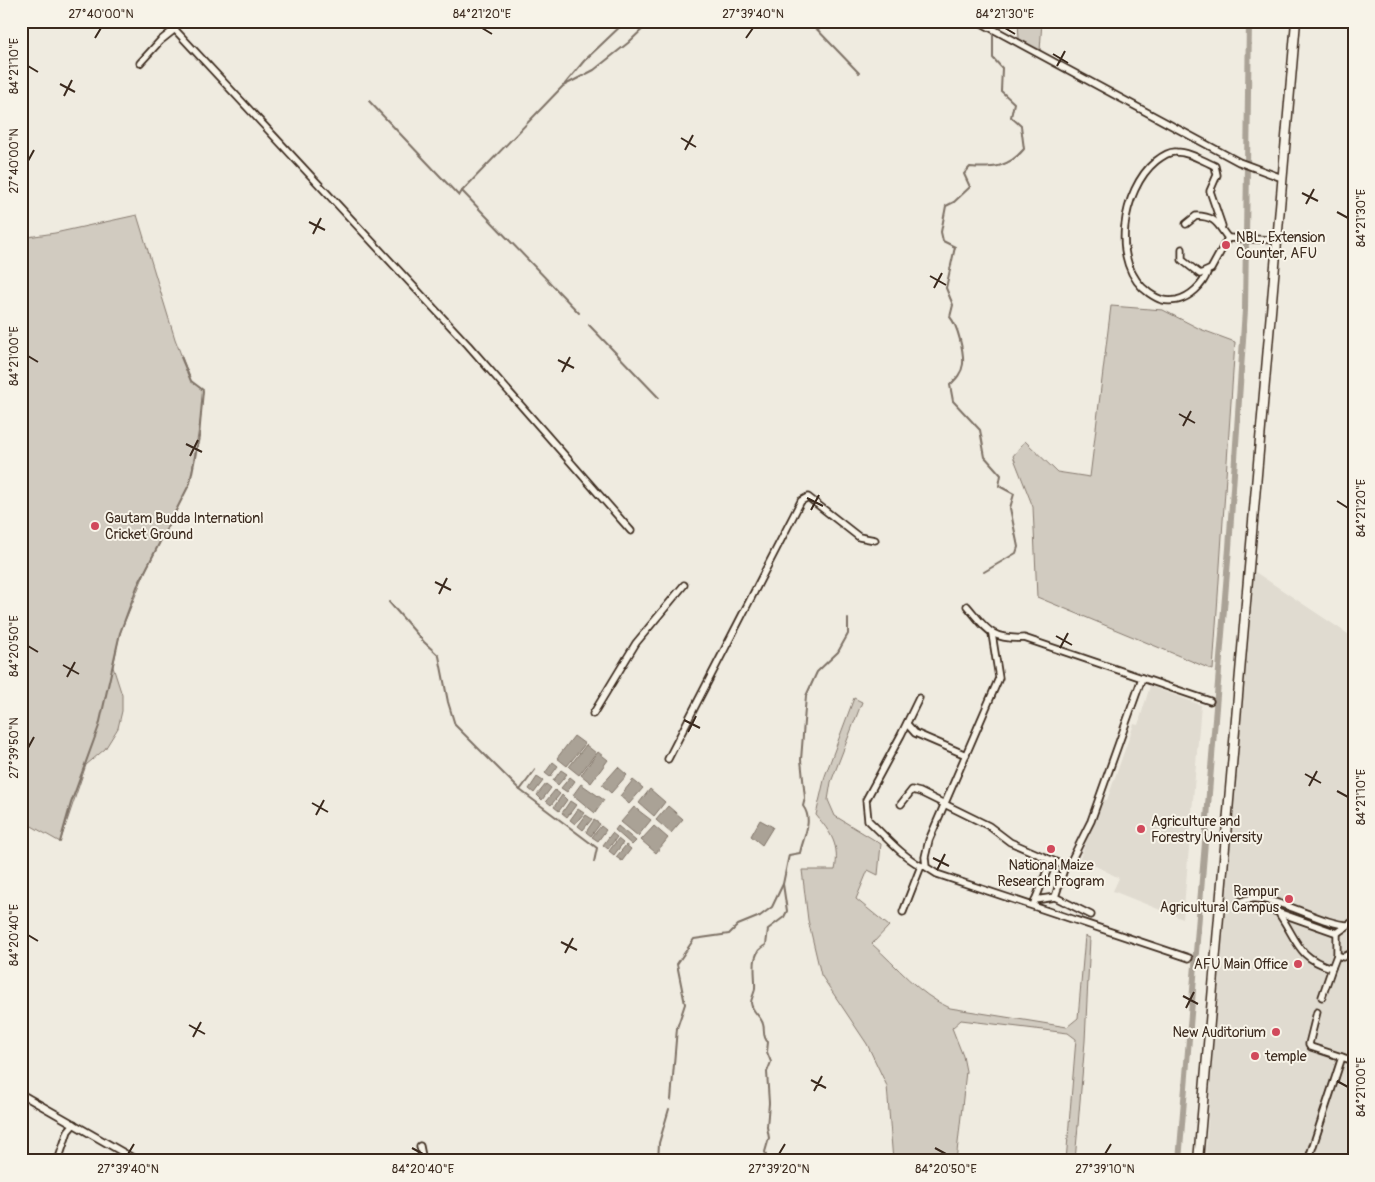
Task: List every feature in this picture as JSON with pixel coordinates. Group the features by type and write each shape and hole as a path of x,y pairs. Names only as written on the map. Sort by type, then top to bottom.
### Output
{"main road":[{"path":"1198,1161 1296,21"}],"street":[{"path":"168,21 468,346 631,531"},
{"path":"978,21 1239,162 1282,178"},
{"path":"140,63 160,40 175,29"},
{"path":"1175,151 1190,155 1215,166 1217,175 1210,191 1228,238 1201,285 1181,299 1168,302 1159,300 1137,283 1125,249 1125,230 1130,206 1142,176 1158,159 1175,151"},
{"path":"1186,224 1196,216 1201,216 1212,219 1222,226"},
{"path":"1228,238 1276,240"},
{"path":"1182,249 1182,260 1185,264 1197,274 1207,273"},
{"path":"668,759 801,501 808,497 859,537 875,540"},
{"path":"593,714 636,643 684,586"},
{"path":"967,606 992,634 1010,639 1024,638 1210,701"},
{"path":"903,912 924,866 925,850 998,678 992,634"},
{"path":"1055,896 1065,866 1072,859 1091,821 1142,678"},
{"path":"918,698 907,724 866,800 868,820 900,849 904,857 937,874 1034,903 1189,958"},
{"path":"907,724 915,733 966,754"},
{"path":"901,804 912,790 990,826 1010,842 1065,866"},
{"path":"1034,903 1051,861"},
{"path":"1034,903 1055,896 1090,915"},
{"path":"1337,933 1256,906 1238,904 1243,900 1262,900 1339,924 1347,925 1354,921"},
{"path":"1280,915 1308,959 1332,968"},
{"path":"1337,933 1354,921"},
{"path":"1322,997 1337,955 1337,933"},
{"path":"1337,955 1343,957 1354,952"},
{"path":"1317,1012 1309,1044 1314,1049 1354,1061"},
{"path":"1308,1161 1342,1057"},
{"path":"21,1094 138,1161"},
{"path":"58,1161 68,1131 74,1124"},
{"path":"420,1146 423,1161"}],"shaded area":[{"path":"1018,21 1042,21 1040,51 1019,39"},
{"name":"Gautam Budda Internationl Cricket Ground","path":"137,215 175,339 191,381 203,390 201,416 190,483 146,570 120,633 113,667 122,695 122,711 118,728 105,749 86,765 60,842 21,820 21,238 55,233"},
{"path":"1111,306 1163,310 1200,329 1235,342 1213,670 1037,597 1033,507 1013,456 1025,441 1057,472 1090,477"},
{"name":"Rampur Agricultural Campus","path":"1249,568 1354,638 1354,1161 1205,1161"},
{"name":"Agriculture and Forestry University","path":"1150,686 1201,705 1183,919 1113,891 1119,878 1080,858 1101,799 1107,800 1134,724 1138,725"},
{"path":"854,698 862,702 831,782 828,800 835,816 881,844 878,875 868,870 856,899 889,926 872,944 918,988 950,1008 1067,1027 1078,1018 1085,936 1090,938 1085,1041 1075,1161 1066,1161 1076,1039 1068,1033 961,1020 952,1028 963,1056 966,1071 956,1161 893,1161 887,1086 867,1044 821,975 808,920 802,870 835,870 836,853 833,840 816,815 825,776"},
{"path":"574,736 585,744 567,766 557,758"},
{"path":"586,745 596,753 579,775 569,767"},
{"path":"598,752 608,760 591,783 581,775"},
{"path":"553,762 558,766 550,777 545,773"},
{"path":"618,767 627,775 611,793 602,785"},
{"path":"561,770 567,774 558,785 553,781"},
{"path":"537,777 543,781 534,793 529,789"},
{"path":"570,777 575,781 567,792 561,788"},
{"path":"633,780 643,788 629,804 620,796"},
{"path":"546,784 551,788 542,800 537,795"},
{"path":"581,784 604,800 595,813 573,795"},
{"path":"650,789 665,802 654,816 639,803"},
{"path":"555,790 560,794 551,805 546,801"},
{"path":"562,795 567,800 559,811 554,807"},
{"path":"570,801 576,805 567,817 562,813"},
{"path":"668,806 683,819 671,833 656,820"},
{"path":"634,807 651,820 638,836 621,822"},
{"path":"578,809 584,813 575,824 570,820"},
{"path":"586,815 592,819 583,830 578,826"},
{"path":"594,820 600,824 591,836 586,832"},
{"path":"760,820 773,827 762,845 751,836"},
{"path":"601,826 606,830 598,841 592,837"},
{"path":"618,826 636,841 632,845 615,830"},
{"path":"654,826 668,838 656,853 641,840"},
{"path":"612,833 617,837 608,849 603,845"},
{"path":"618,839 623,843 614,855 609,851"},
{"path":"626,845 631,849 622,861 616,857"}],"waterway":[{"path":"565,84 584,61 626,21"},
{"path":"579,313 462,191 563,86 594,70 628,43 651,21"},
{"path":"809,21 859,73"},
{"path":"1179,1161 1229,548 1245,310 1249,21"},
{"path":"984,572 1016,553 1018,547 1010,508 1014,494 999,486 1001,475 985,457 980,430 953,401 950,385 960,373 963,359 958,333 950,317 953,305 946,288 955,247 943,241 941,232 946,206 954,202 970,187 964,174 970,167 986,168 1000,165 1012,160 1024,149 1021,126 1011,117 1014,103 1001,91 1002,68 993,58 993,35"},
{"path":"369,101 459,196 462,191"},
{"path":"589,325 659,398"},
{"path":"60,842 71,803 99,726 120,633 137,587 190,483 199,437 203,390 191,381 181,357"},
{"path":"389,602 439,656 448,702 455,725 520,790 597,848 594,862"},
{"path":"768,1161 765,1152 769,1138 767,1127 769,1103 767,1072 771,1062 767,1052 768,1042 764,1036 763,1024 751,1003 755,990 754,964 757,953 766,945 768,929 784,917 787,911 783,884 789,855 800,853 807,829 808,817 803,806 805,798 801,760 806,696 817,672 838,652 848,634 848,619"},
{"path":"520,790 535,770"},
{"path":"671,1100 677,1028 685,1004 677,964 694,939 729,934 738,925 760,916 772,907 783,884"},
{"path":"658,1161 659,1143 669,1109"}],"place":[{"name":"NBL, Extension Counter, AFU","path":"1226,245"},
{"name":"Gautam Budda Internationl Cricket Ground","path":"95,526"},
{"name":"Agriculture and Forestry University","path":"1141,829"},
{"name":"National Maize Research Program","path":"1051,849"},
{"name":"Rampur Agricultural Campus","path":"1289,899"},
{"name":"AFU Main Office","path":"1298,964"},
{"name":"New Auditorium","path":"1276,1032"},
{"name":"temple","path":"1255,1056"}]}
